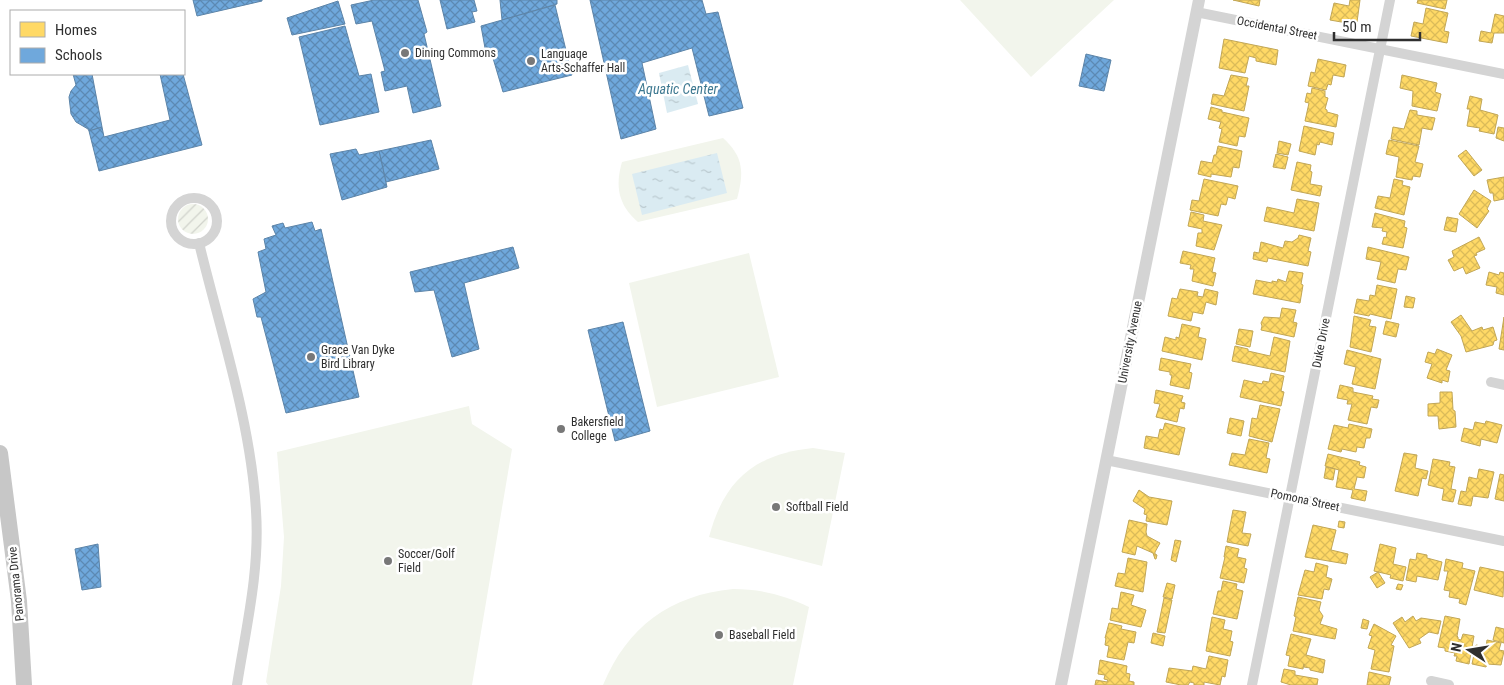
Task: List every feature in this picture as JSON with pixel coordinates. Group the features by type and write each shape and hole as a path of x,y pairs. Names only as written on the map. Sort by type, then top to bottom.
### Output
{"main road":[{"name":"Panorama Drive","path":"0,453 19,601 24,685"}],"street":[{"name":"Duke Drive","path":"1252,685 1390,0"},
{"name":"Occidental Street","path":"1197,6 1380,49 1504,74"},
{"name":"University Avenue","path":"1062,685 1197,6"},
{"path":"187,198 202,199 208,202 216,214 216,229 212,236 200,244 185,243 174,234 170,226 175,207 187,198"},
{"path":"200,244 250,448 256,512 255,574 237,685"},
{"path":"1491,382 1504,385"},
{"name":"Pomona Street","path":"1106,460 1504,541"},
{"path":"1431,681 1449,685"}],"shaded area":[{"path":"960,0 1114,0 1031,77"},
{"path":"723,138 735,152 741,166 741,181 737,199 638,222 631,216 620,195 619,179 622,162"},
{"path":"193,204 199,205 207,213 207,225 199,233 193,234 187,233 179,225 178,219 179,213 187,205"},
{"path":"749,253 779,377 657,407 629,283"},
{"name":"Soccer/Golf Field","path":"469,406 472,424 512,449 472,685 268,685 266,682 281,586 284,537 277,452"},
{"name":"Softball Field","path":"813,448 845,453 822,566 709,537 723,500 733,485 745,473 774,456"},
{"name":"Baseball Field","path":"733,589 753,590 772,594 791,599 809,607 793,685 603,685 613,664 625,646 653,618 689,598 710,592"}],"water":[{"name":"Aquatic Center","path":"688,65 698,104 667,113 659,73"},
{"path":"717,153 727,193 642,215 632,174"}],"building: Homes":[{"path":"1233,0 1260,0 1259,6"},
{"path":"1350,0 1360,0 1357,22 1347,20 1347,23 1330,20 1334,3 1349,6"},
{"path":"1418,0 1447,0 1445,9 1417,3"},
{"path":"1426,8 1448,13 1444,31 1449,32 1447,43 1411,36 1414,22 1423,24"},
{"path":"1495,14 1504,16 1504,33 1494,33 1492,43 1479,41 1481,31 1491,33"},
{"path":"1224,39 1278,50 1276,65 1256,61 1256,58 1249,56 1245,73 1219,68"},
{"path":"1318,59 1346,65 1344,77 1333,75 1331,85 1328,84 1326,90 1308,86 1311,72 1315,73"},
{"path":"1231,75 1248,78 1246,86 1249,86 1244,111 1211,104 1213,94 1224,96"},
{"path":"1402,75 1437,83 1435,92 1441,94 1437,111 1412,106 1413,91 1400,88"},
{"path":"1312,88 1325,91 1325,97 1328,98 1325,109 1327,112 1338,115 1336,127 1305,121 1309,103 1305,102 1307,93 1311,94"},
{"path":"1470,96 1482,99 1480,110 1498,115 1494,134 1479,131 1480,128 1467,126 1470,109 1467,109"},
{"path":"1211,107 1222,110 1222,112 1249,118 1245,137 1239,136 1237,146 1219,142 1222,129 1219,128 1221,122 1208,119"},
{"path":"1410,110 1417,111 1417,115 1435,118 1432,130 1422,128 1419,145 1391,139 1393,127 1404,129"},
{"path":"1304,126 1334,133 1332,145 1320,142 1319,145 1317,144 1315,155 1299,151"},
{"path":"1498,127 1504,128 1504,141 1496,138"},
{"path":"1389,140 1419,146 1415,162 1423,164 1420,177 1413,176 1412,180 1396,177 1399,157 1386,154"},
{"path":"1279,141 1291,144 1288,155 1277,153"},
{"path":"1218,146 1242,151 1239,168 1233,167 1231,177 1211,174 1211,177 1198,174 1201,161 1212,163"},
{"path":"1466,150 1482,170 1474,176 1458,156"},
{"path":"1276,154 1288,157 1285,169 1273,167"},
{"path":"1297,162 1311,165 1310,184 1322,186 1320,196 1291,190"},
{"path":"1504,177 1504,199 1494,201 1493,193 1490,193 1487,180"},
{"path":"1204,179 1238,186 1235,199 1228,197 1226,205 1221,204 1218,216 1190,210 1192,200 1199,201"},
{"path":"1394,179 1403,181 1402,185 1410,187 1404,215 1375,208 1378,196 1390,198"},
{"path":"1474,190 1491,201 1487,209 1489,211 1477,228 1459,214"},
{"path":"1297,199 1319,203 1314,231 1264,221 1267,207 1294,213"},
{"path":"1191,212 1204,215 1203,221 1222,225 1214,250 1196,246 1198,233 1202,233 1202,229 1188,226"},
{"path":"1375,213 1405,221 1404,227 1407,228 1403,248 1382,244 1387,232 1382,231 1383,228 1372,227"},
{"path":"1447,217 1458,219 1456,232 1444,230"},
{"path":"1299,235 1311,238 1308,251 1311,252 1308,266 1268,258 1267,262 1253,259 1254,252 1259,253 1261,242 1283,248 1285,241 1292,242"},
{"path":"1479,237 1485,249 1474,256 1480,268 1466,274 1463,267 1454,271 1448,260 1454,257 1452,251"},
{"path":"1368,247 1409,257 1406,270 1398,269 1395,283 1377,279 1381,262 1366,259"},
{"path":"1183,251 1215,258 1212,272 1216,273 1213,286 1192,281 1194,269 1190,269 1191,265 1180,263"},
{"path":"1289,271 1303,273 1300,303 1253,294 1256,280 1272,283 1272,281 1277,282 1278,279 1286,282"},
{"path":"1489,272 1499,275 1500,272 1504,273 1504,295 1496,293 1497,287 1486,285"},
{"path":"1377,285 1397,289 1391,319 1370,314 1369,316 1354,313 1357,299 1369,301 1370,295 1375,296"},
{"path":"1180,289 1198,292 1197,296 1203,297 1205,289 1218,292 1216,305 1206,302 1203,314 1193,312 1191,321 1168,316 1172,298 1177,299"},
{"path":"1406,296 1415,298 1413,308 1404,307"},
{"path":"1282,308 1296,310 1293,322 1297,323 1294,337 1261,330 1261,323 1264,317 1280,318"},
{"path":"1461,315 1472,331 1482,327 1483,330 1493,327 1497,340 1494,341 1493,345 1466,352 1461,336 1451,322"},
{"path":"1354,316 1371,320 1369,326 1376,327 1371,352 1350,347"},
{"path":"1504,317 1504,350 1499,349"},
{"path":"1386,321 1399,324 1396,337 1383,334"},
{"path":"1182,324 1200,328 1198,337 1206,339 1202,360 1162,351 1165,337 1176,340 1176,337 1179,338"},
{"path":"1239,329 1253,331 1250,347 1236,344"},
{"path":"1274,337 1290,341 1285,372 1232,361 1235,346 1270,356"},
{"path":"1437,349 1452,355 1446,370 1450,371 1448,382 1442,380 1442,383 1427,378 1432,364 1425,362 1428,352 1435,354"},
{"path":"1347,350 1381,359 1375,389 1352,384 1356,367 1344,364"},
{"path":"1161,358 1191,364 1189,372 1192,373 1189,389 1170,385 1172,375 1170,375 1170,372 1159,370"},
{"path":"1271,373 1284,376 1281,391 1284,392 1281,406 1240,397 1244,380 1262,384 1263,381 1269,382"},
{"path":"1340,385 1353,388 1353,392 1373,396 1372,399 1379,400 1377,408 1371,407 1367,424 1348,420 1352,404 1347,404 1348,400 1337,398"},
{"path":"1156,390 1183,396 1181,402 1185,403 1184,409 1180,408 1177,422 1156,417 1160,404 1154,403"},
{"path":"1440,392 1452,392 1456,427 1439,429 1438,416 1428,416 1428,404 1440,403"},
{"path":"1260,405 1280,409 1272,442 1249,436 1252,418 1257,419"},
{"path":"1230,418 1244,421 1241,436 1227,433"},
{"path":"1486,421 1502,425 1497,443 1481,439 1480,446 1461,441 1464,428 1473,430 1475,422 1485,424"},
{"path":"1165,423 1185,428 1179,455 1144,448 1146,436 1158,438 1160,429 1163,430"},
{"path":"1349,424 1372,429 1370,438 1366,438 1364,448 1357,447 1356,452 1342,449 1341,452 1328,449 1334,425 1348,428"},
{"path":"1249,439 1269,443 1266,458 1270,459 1267,473 1229,465 1232,453 1245,455"},
{"path":"1404,453 1417,455 1415,468 1428,471 1426,479 1422,478 1418,496 1395,491"},
{"path":"1328,454 1360,462 1359,465 1366,467 1364,478 1357,477 1354,489 1367,491 1365,501 1351,498 1353,490 1336,487 1339,470 1325,466"},
{"path":"1433,459 1450,462 1449,466 1455,467 1451,489 1456,490 1453,502 1442,500 1444,489 1428,485"},
{"path":"1326,467 1335,469 1333,480 1324,478"},
{"path":"1479,469 1494,472 1488,498 1473,496 1471,506 1458,504 1461,491 1466,492 1469,477 1477,479"},
{"path":"1500,474 1504,475 1504,501 1495,499"},
{"path":"1139,490 1149,497 1172,501 1167,525 1146,521 1145,509 1133,501"},
{"path":"1233,510 1246,512 1242,533 1251,534 1248,546 1227,542"},
{"path":"1129,520 1147,524 1147,536 1160,543 1155,552 1157,555 1156,559 1153,553 1137,546 1135,555 1122,552"},
{"path":"1339,521 1345,522 1344,528 1338,527"},
{"path":"1313,525 1336,530 1331,550 1348,554 1346,564 1305,557"},
{"path":"1175,540 1181,541 1176,562 1171,560"},
{"path":"1380,544 1396,548 1393,564 1406,567 1403,581 1390,578 1391,575 1374,571"},
{"path":"1226,546 1239,549 1237,557 1246,559 1244,568 1247,569 1244,583 1220,578"},
{"path":"1417,553 1427,555 1427,558 1442,562 1438,580 1417,576 1416,582 1406,580 1410,559 1416,560"},
{"path":"1128,558 1147,562 1143,592 1115,586 1118,573 1125,574"},
{"path":"1446,559 1463,563 1462,568 1475,571 1466,605 1459,603 1460,599 1449,597 1450,591 1444,590 1448,571 1444,571"},
{"path":"1316,563 1328,566 1326,577 1332,579 1329,590 1324,589 1322,599 1298,595 1305,570 1314,572"},
{"path":"1480,567 1504,572 1503,597 1474,590"},
{"path":"1378,572 1385,583 1377,588 1370,577"},
{"path":"1223,581 1237,584 1236,589 1243,591 1237,619 1213,614 1218,591 1221,591"},
{"path":"1167,583 1175,585 1172,599 1163,597"},
{"path":"1398,584 1403,585 1401,590 1396,589"},
{"path":"1121,592 1134,595 1131,605 1146,610 1141,627 1110,620 1112,608 1118,609"},
{"path":"1298,597 1321,602 1319,610 1323,616 1320,624 1337,629 1335,639 1293,631"},
{"path":"1164,598 1172,600 1165,633 1157,632"},
{"path":"1413,616 1416,621 1421,618 1441,621 1438,634 1429,632 1419,639 1421,643 1409,648 1393,623 1402,617 1405,622"},
{"path":"1445,616 1460,619 1458,639 1461,640 1463,634 1474,636 1469,664 1456,661 1457,656 1454,656 1455,653 1438,647"},
{"path":"1212,617 1225,620 1223,629 1232,631 1230,641 1233,642 1230,656 1206,651"},
{"path":"1363,619 1369,621 1367,629 1361,628"},
{"path":"1109,623 1122,626 1121,629 1136,632 1134,643 1128,642 1124,660 1107,657 1109,646 1105,645 1105,638"},
{"path":"1374,624 1396,636 1391,645 1394,646 1389,672 1371,669 1375,650 1368,648 1372,636 1369,635"},
{"path":"1496,627 1504,629 1504,643 1493,640"},
{"path":"1153,633 1165,636 1163,646 1151,643"},
{"path":"1291,634 1311,639 1306,655 1325,660 1323,673 1310,670 1310,668 1304,667 1304,664 1303,669 1288,666 1290,656 1286,655"},
{"path":"1487,640 1501,643 1499,650 1504,651 1501,665 1487,664 1486,667 1472,664 1476,645 1486,647"},
{"path":"1209,656 1228,660 1225,677 1222,676 1220,685 1204,682 1204,685 1194,685 1194,683 1190,682 1188,685 1181,685 1166,682 1169,668 1192,671 1193,666 1206,669"},
{"path":"1100,660 1127,666 1126,673 1130,674 1129,681 1134,682 1134,685 1095,685 1096,680 1107,682 1108,680 1104,679 1105,675 1098,674"},
{"path":"1284,669 1295,671 1295,675 1318,679 1317,685 1291,685 1281,682"},
{"path":"1369,672 1391,677 1389,685 1367,685"}],"building: Schools":[{"path":"193,0 262,0 262,1 197,16"},
{"name":"Dining Commons","path":"374,0 418,0 427,32 424,34 441,106 413,113 407,86 385,91 381,72 385,71 372,21 356,24 351,5"},
{"path":"440,0 474,0 477,11 472,12 475,22 447,29"},
{"path":"500,0 557,0 557,4 502,20"},
{"path":"590,0 702,0 706,14 718,12 743,108 709,116 692,48 642,63 656,129 621,139"},
{"path":"338,1 345,24 292,35 287,18"},
{"name":"Language Arts-Schaffer Hall","path":"555,5 572,75 503,92 490,48 485,48 481,26"},
{"path":"345,26 359,76 371,74 379,112 320,125 299,37"},
{"path":"1086,54 1111,60 1104,91 1079,86"},
{"path":"73,75 92,75 102,127 89,131 76,122 71,114 69,97 76,85"},
{"path":"160,75 183,75 202,145 99,171 89,131 102,127 104,137 170,120"},
{"path":"431,140 439,169 386,182 379,151"},
{"path":"356,149 359,155 379,151 387,187 342,200 330,154"},
{"name":"Grace Van Dyke Bird Library","path":"312,222 315,231 321,229 359,397 286,413 261,317 257,317 253,299 266,292 258,252 266,249 264,239 276,235 272,226 283,223 285,228"},
{"path":"513,247 519,268 464,283 479,349 452,357 434,290 415,292 410,272"},
{"path":"623,322 650,431 615,441 588,330"},
{"path":"98,544 101,587 82,590 75,549"}],"place":[{"name":"Dining Commons","path":"405,53"},
{"name":"Language Arts-Schaffer Hall","path":"531,61"},
{"name":"Grace Van Dyke Bird Library","path":"311,357"},
{"name":"Bakersfield College","path":"561,429"},
{"name":"Softball Field","path":"776,507"},
{"name":"Soccer/Golf Field","path":"388,561"},
{"name":"Baseball Field","path":"719,635"}]}
